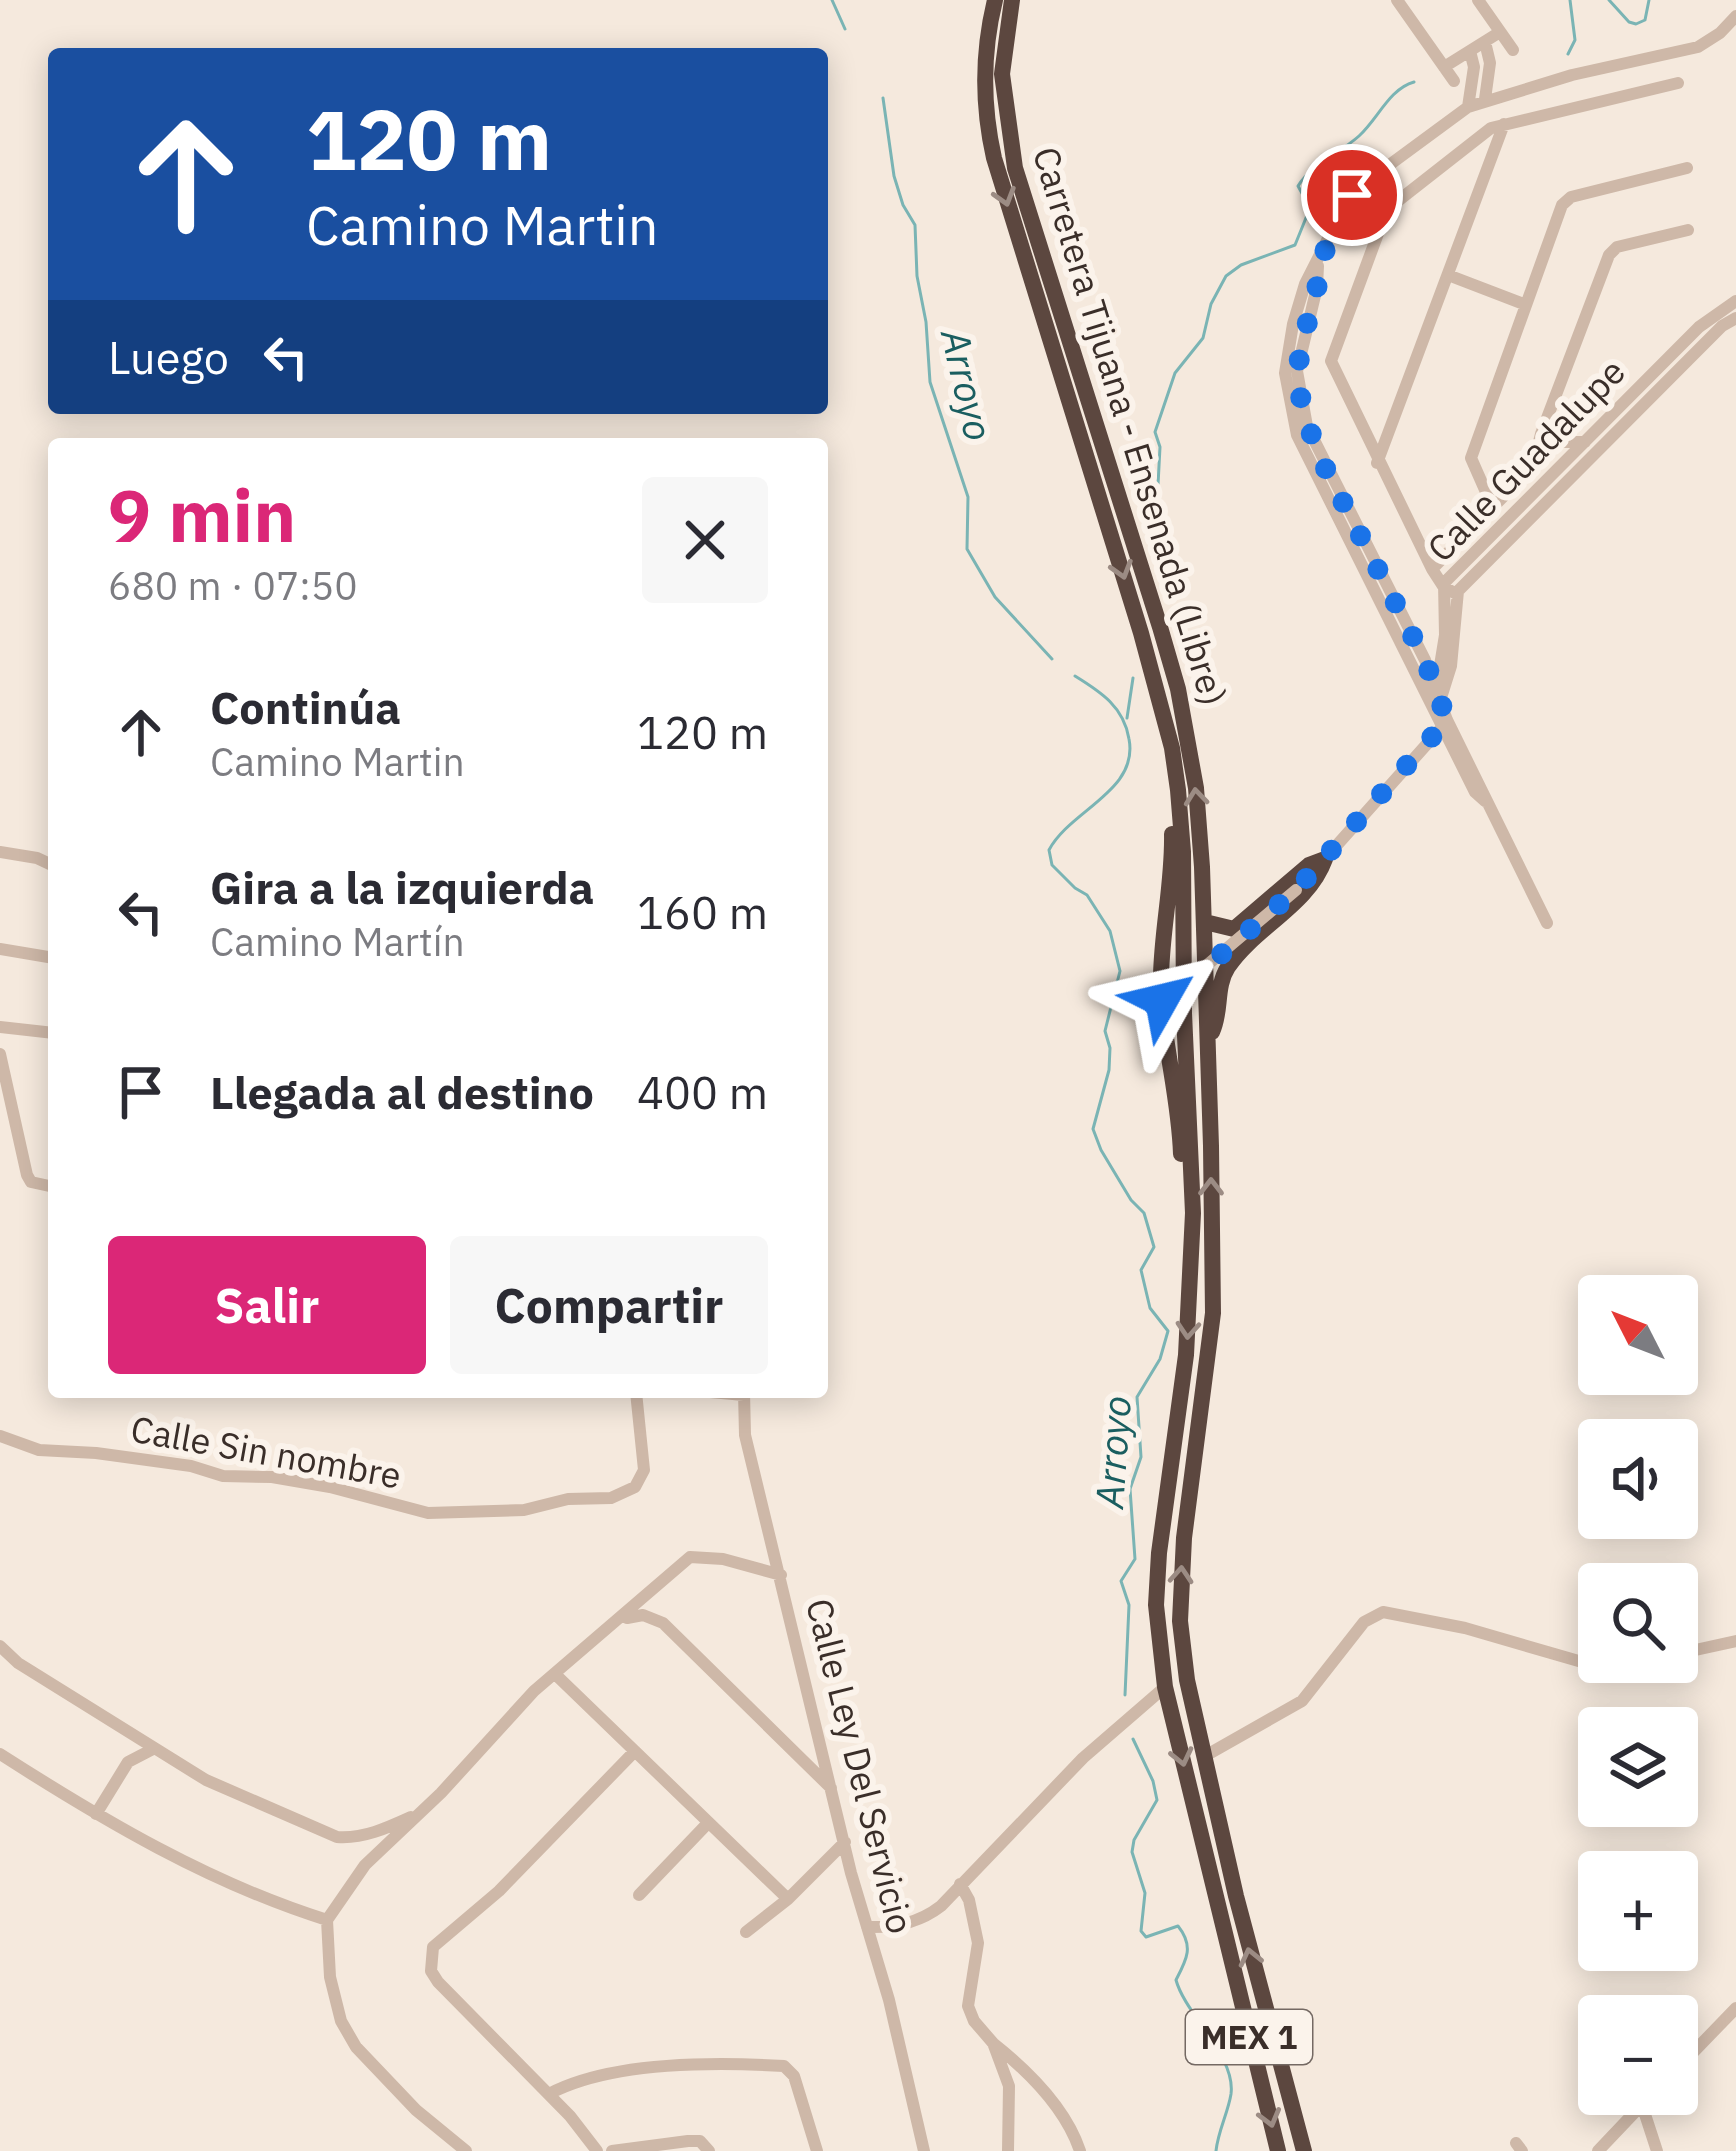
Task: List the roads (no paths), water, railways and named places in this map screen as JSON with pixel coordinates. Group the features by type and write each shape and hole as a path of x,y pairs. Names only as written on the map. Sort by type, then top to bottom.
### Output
{"highway":[{"name":"Carretera Tijuana - Ensenada (Libre)","path":"995,0 984,58 988,135 1141,633 1172,748 1178,790 1193,1214 1186,1355 1156,1605 1165,1687 1278,2151"},
{"name":"Carretera Tijuana - Ensenada (Libre)","path":"1012,0 1002,74 1015,168 1178,689 1196,788 1205,922 1213,1313 1180,1583 1183,1652 1253,1970 1304,2151"},
{"path":"1178,790 1171,815 1171,890 1161,974 1169,996 1165,1039 1179,1099 1182,1174 1193,1214"},
{"path":"1205,922 1227,930 1243,925 1309,865 1325,859"},
{"path":"1208,1038 1217,1021 1221,981 1231,963 1315,883 1325,859"}],"street":[{"path":"1397,0 1454,81"},
{"path":"1478,0 1514,50"},
{"path":"1547,923 1485,801 1475,793 1436,697 1304,451 1290,411 1286,352 1305,284 1352,195 1468,107 1572,75 1698,47 1736,16"},
{"path":"1444,67 1500,32"},
{"path":"1485,42 1490,56 1485,99"},
{"path":"1468,107 1474,67 1471,50"},
{"path":"1456,594 1443,586 1432,569 1331,361 1387,212 1482,133 1678,83"},
{"path":"1377,463 1504,124"},
{"path":"1492,508 1471,458 1566,201 1687,168"},
{"path":"1533,465 1609,255 1617,247 1688,230"},
{"path":"1448,275 1526,305"},
{"name":"Calle Guadalupe","path":"1436,697 1445,635 1443,586 1699,327 1736,301"},
{"name":"Calle Guadalupe","path":"1436,697 1451,666 1456,594 1708,340 1736,318"},
{"path":"1699,327 1708,340"},
{"path":"1432,569 1556,442 1585,442"},
{"path":"1169,996 1296,890 1444,724"},
{"path":"0,852 48,863"},
{"path":"0,949 48,957"},
{"path":"0,1027 48,1032"},
{"path":"0,1054 27,1174 31,1182 48,1185"},
{"name":"Calle Sin nombre","path":"0,1436 38,1450 96,1453 191,1466 224,1476 272,1477 330,1487 428,1513 524,1510 568,1499 623,1495 635,1487 644,1470 637,1398"},
{"name":"Calle Ley Del Servicio","path":"744,1398 745,1435 924,2151"},
{"path":"466,2151 416,2110 356,2047 335,1999 327,1920 352,1879 534,1691 690,1557 723,1559 781,1575"},
{"path":"1204,1756 1302,1701 1364,1622 1377,1613 1465,1628 1578,1661"},
{"path":"620,1620 643,1615 663,1623 832,1789"},
{"path":"1698,1649 1736,1641"},
{"path":"0,1646 18,1663 206,1780 337,1837 380,1831 418,1814"},
{"path":"555,1674 788,1899"},
{"path":"867,1927 918,1921 940,1906 1083,1758 1165,1687"},
{"path":"96,1814 128,1762 153,1749"},
{"path":"597,2151 549,2094 438,1982 430,1958 433,1947 499,1891 635,1751"},
{"path":"0,1754 130,1836 257,1895 327,1920"},
{"path":"638,1895 708,1823"},
{"path":"746,1933 845,1842"},
{"path":"960,1884 969,1900 978,1942 968,2006 974,2020 1058,2110 1080,2151"},
{"path":"1698,2047 1736,2008"},
{"path":"993,2043 1009,2086 1008,2151"},
{"path":"549,2094 582,2080 683,2063 784,2066 794,2076 818,2151"},
{"path":"1598,2151 1632,2115"},
{"path":"1650,2115 1658,2151"},
{"path":"612,2151 688,2141 700,2141 709,2151"}],"waterway":[{"name":"Arroyo","path":"832,0 845,29"},
{"path":"1568,54 1575,40 1570,0"},
{"path":"1609,0 1636,24 1645,20 1649,0"},
{"path":"1156,523 1160,447 1155,432 1175,373 1203,338 1211,304 1226,276 1241,265 1295,245 1310,208 1298,186 1359,136 1398,91 1414,82"},
{"name":"Arroyo","path":"883,98 894,176 915,225 930,382 968,497 967,549 995,597 1052,659"},
{"name":"Arroyo","path":"1075,676 1117,709 1129,739 1129,757 1114,786 1049,850 1052,865 1087,895 1110,931 1120,971 1105,1031 1109,1070 1093,1129 1131,1200 1144,1213 1154,1247 1141,1270 1150,1308 1168,1331 1160,1359 1137,1397 1141,1457 1130,1489 1135,1559 1121,1581 1129,1605 1125,1695"},
{"path":"1127,718 1133,678"},
{"name":"Arroyo","path":"1133,1739 1157,1800 1132,1852 1145,1893 1141,1931 1146,1937 1178,1926 1186,1940 1186,1959 1176,1980 1218,2050 1230,2080 1230,2101 1216,2151"}]}
